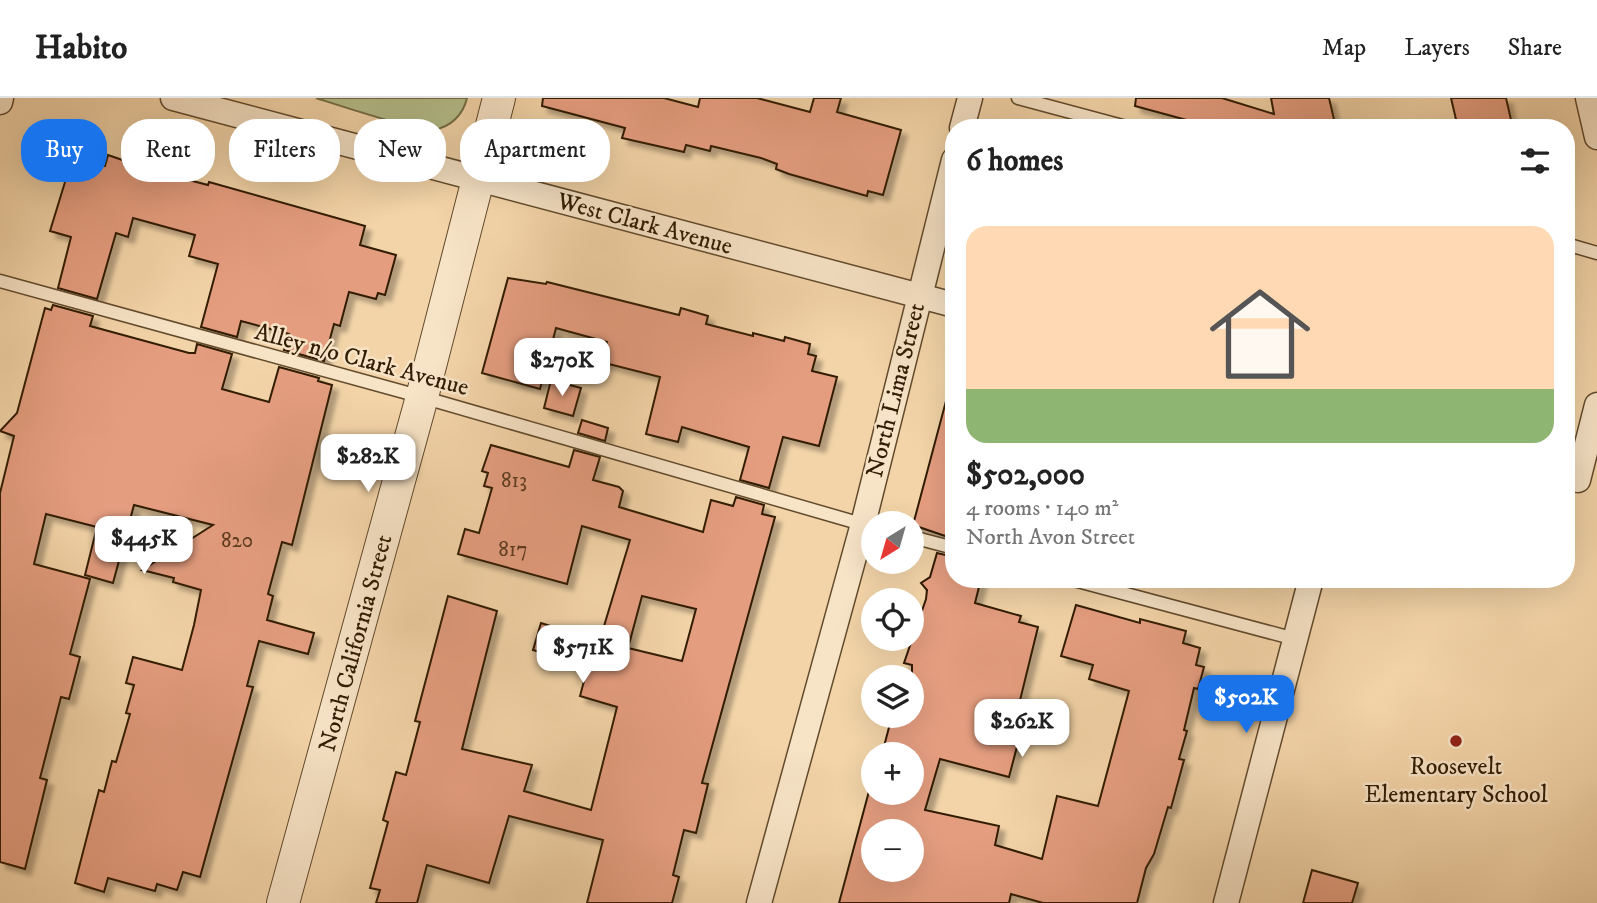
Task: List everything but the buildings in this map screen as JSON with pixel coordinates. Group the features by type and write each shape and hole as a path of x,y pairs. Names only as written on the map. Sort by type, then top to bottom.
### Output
{"street":[{"name":"West Clark Avenue","path":"173,98 460,174"},
{"name":"North California Street","path":"493,119 499,98"},
{"path":"964,119 970,98"},
{"path":"1588,98 1597,137"},
{"name":"North California Street","path":"284,903 422,397 476,182"},
{"name":"West Clark Avenue","path":"488,182 945,302"},
{"name":"North Lima Street","path":"871,511 918,295 945,194"},
{"path":"1580,481 1597,405"},
{"name":"North Lima Street","path":"758,903 861,550"},
{"path":"1226,903 1309,588"}],"lane":[{"path":"1018,98 1096,119"},
{"path":"1575,247 1597,253"},
{"name":"Alley n/o Clark Avenue","path":"0,281 422,397 861,524"},
{"path":"924,540 945,546"},
{"path":"1104,588 1295,639"}],"green space":[{"path":"316,98 467,98 463,110 446,125 446,119 385,119"}],"place":[{"name":"Roosevelt Elementary School","path":"1456,741"}]}
